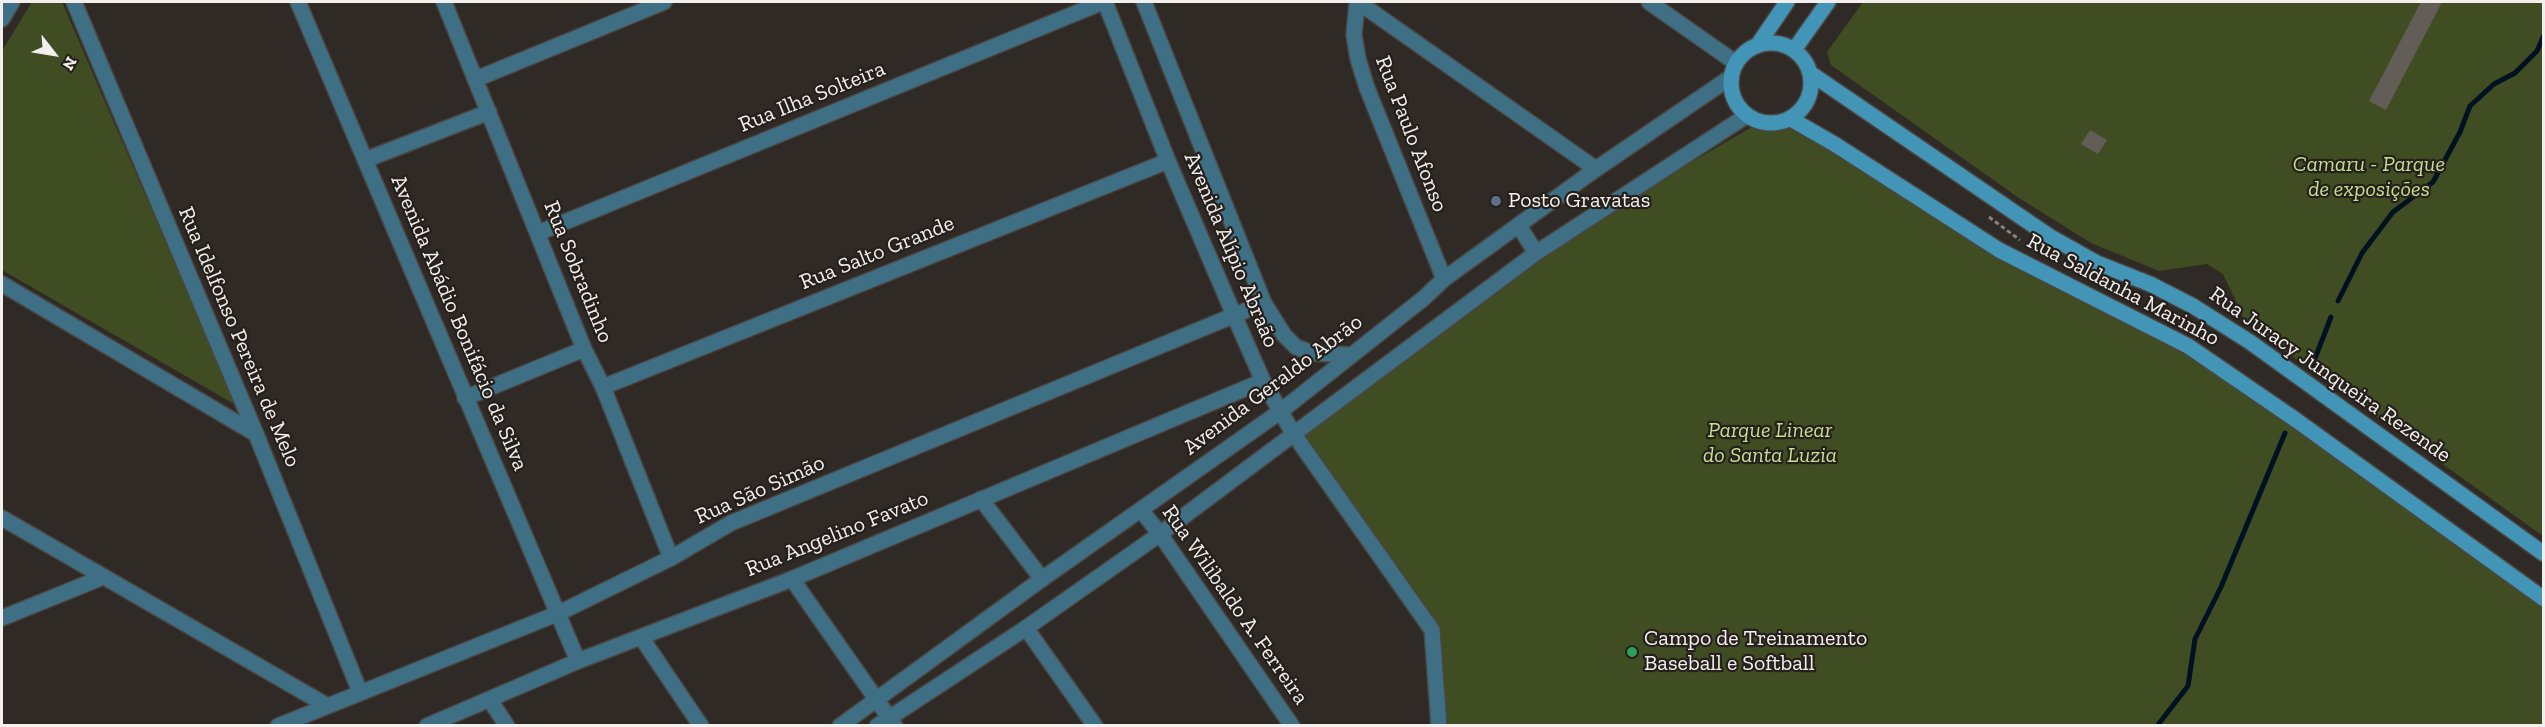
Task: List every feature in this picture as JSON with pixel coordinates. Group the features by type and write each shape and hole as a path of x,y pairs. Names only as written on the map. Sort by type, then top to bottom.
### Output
{"main road":[{"name":"Avenida Geraldo Abrão","path":"1734,70 1748,50 1757,46 1787,2"},
{"path":"1794,50 1827,2"},
{"path":"1734,70 1733,98 1746,116 1764,124 1778,123 1791,119 1802,110 1809,98 1812,86 1805,61 1794,50 1772,43 1757,46"},
{"name":"Rua Juracy Junqueira Rezende","path":"1810,73 2049,236 2097,263 2150,284 2193,306 2250,342 2544,554"},
{"name":"Rua Saldanha Marinho","path":"1791,119 1836,144 1999,250 2188,346 2296,420 2544,599"}],"street":[{"path":"2,19 12,2"},
{"name":"Rua Idelfonso Pereira de Melo","path":"74,2 256,434 360,692"},
{"name":"Avenida Abádio Bonifácio da Silva","path":"298,2 578,661"},
{"name":"Rua Sobradinho","path":"444,2 671,558"},
{"path":"476,79 664,2"},
{"name":"Avenida Alípio Abraão","path":"1104,2 1168,161 1263,381 1293,433 1432,630 1439,726"},
{"name":"Rua Ilha Solteira","path":"538,233 1104,2"},
{"name":"Avenida Alípio Abraão","path":"1144,2 1264,303 1284,335 1296,347 1312,353 1351,355"},
{"path":"1357,2 1596,169"},
{"name":"Rua Paulo Afonso","path":"1357,2 1354,35 1366,88 1444,279"},
{"path":"1649,2 1734,70"},
{"name":"Avenida Geraldo Abrão","path":"840,726 1042,579 1281,411 1424,298 1444,279 1734,70"},
{"path":"365,160 489,112"},
{"path":"792,579 877,700 887,723 1160,534 1536,252 1746,116"},
{"name":"Rua Salto Grande","path":"603,387 1168,161"},
{"path":"1519,226 1536,252"},
{"path":"2,284 256,434"},
{"name":"Rua São Simão","path":"278,726 559,613 671,558 731,523 1264,303"},
{"path":"465,398 584,349"},
{"name":"Rua Angelino Favato","path":"428,726 578,661 792,579 1263,381"},
{"path":"981,499 1042,579"},
{"name":"Rua Wilibaldo A. Ferreira","path":"1141,510 1160,534 1292,726"},
{"path":"2,518 326,705"},
{"path":"2,618 103,577"},
{"path":"1026,628 1095,726"},
{"path":"641,637 701,726"},
{"path":"490,700 507,726"}],"green space":[{"path":"32,2 62,2 236,405 2,270 2,51"},
{"name":"Camaru - Parque de exposições","path":"1863,2 2543,2 2543,536 2246,323 2223,274 2207,264 2159,271 2091,243 2019,198 1831,65 1827,52"},
{"name":"Parque Linear do Santa Luzia","path":"1790,125 2147,324 2543,599 2543,725 1439,725 1432,630 1293,433 1536,253 1750,128"}],"building":[{"path":"2421,2 2442,2 2386,110 2369,101"},
{"path":"2090,130 2107,140 2098,154 2081,144"}],"waterway":[{"path":"2338,301 2362,253 2393,212 2433,182 2460,132 2470,106 2494,84 2515,73 2537,51 2544,35"},
{"path":"2312,366 2331,317"},
{"path":"2157,726 2188,686 2195,639 2221,587 2285,433"}],"place":[{"name":"Posto Gravatas","path":"1496,201"},
{"name":"Campo de Treinamento Baseball e Softball","path":"1632,652"}]}
